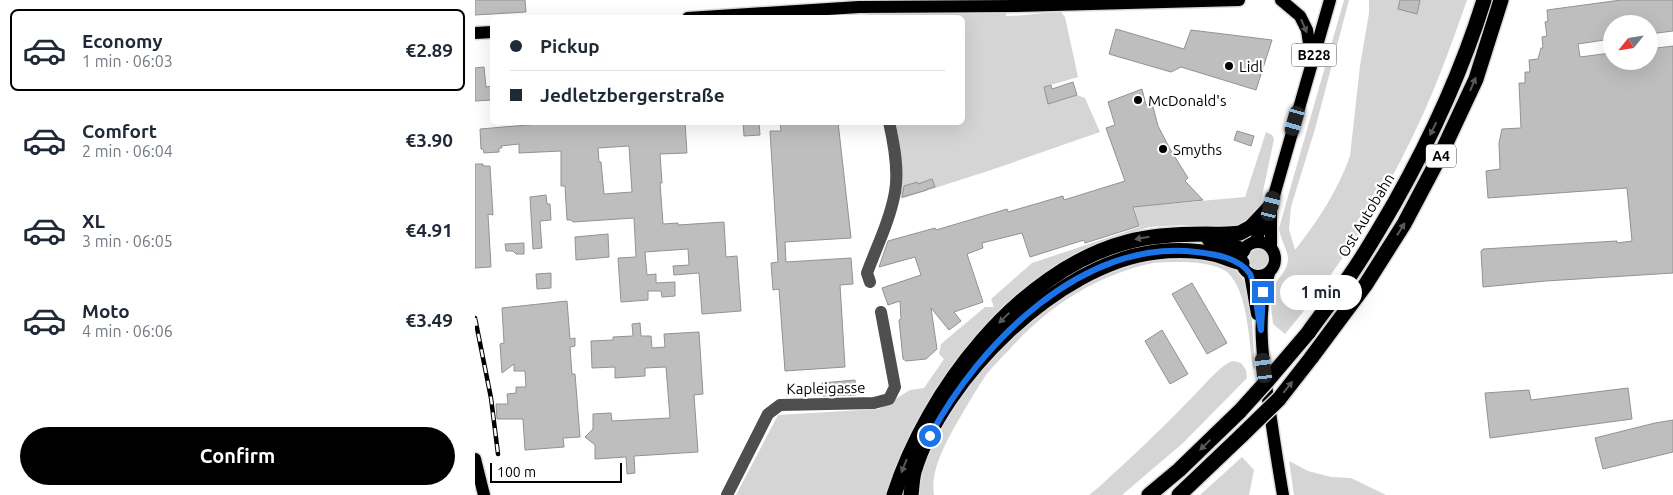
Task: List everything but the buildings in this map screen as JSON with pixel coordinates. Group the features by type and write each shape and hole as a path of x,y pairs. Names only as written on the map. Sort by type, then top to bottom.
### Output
{"highway":[{"name":"Ost Autobahn","path":"1149,495 1179,470 1269,380 1308,333 1353,271 1373,241 1415,167 1447,99 1473,36 1484,0"},
{"name":"A4","path":"1179,495 1279,399 1365,284 1404,224 1441,156 1476,78 1501,0"},
{"path":"894,495 902,469 914,442 934,405 969,356 1018,305 1059,274 1099,251 1154,236 1240,233 1251,227 1271,206"},
{"path":"1191,235 1247,257"},
{"path":"911,495 914,474 923,448 943,412 967,376 1026,315 1060,289 1091,271 1125,258 1155,252 1189,250 1247,257"}],"main road":[{"path":"774,15 1239,0"},
{"name":"B228","path":"1281,0 1300,16 1307,30 1312,61"},
{"name":"B228","path":"1247,257 1271,206 1330,0"},
{"path":"475,33 490,32"},
{"name":"B228","path":"1271,206 1271,247"},
{"path":"1247,257 1263,242 1271,247 1274,252 1275,263 1269,273 1263,292 1261,330 1272,432 1283,495"},
{"path":"1247,257 1260,276 1269,273"},
{"path":"1247,257 1261,330"},
{"path":"475,459 484,495"}],"street":[{"path":"870,282 867,273 890,212 896,190 896,168 889,125"},
{"name":"Kapleigasse","path":"727,495 768,414 780,405 874,403 889,399 895,387 881,312"}],"shaded area":[{"path":"1344,0 1349,0 1315,129 1291,207 1289,229 1295,250 1327,205 1340,181 1350,156 1360,66 1369,13 1369,0 1467,0 1433,91 1396,169 1353,243 1320,290 1285,334 1273,324 1271,304 1271,294 1274,285 1288,262 1279,228"},
{"path":"871,11 987,11 1006,13 1006,16 1061,12 1065,17 1078,77 1044,87 1048,103 1077,95 1085,98 1100,132 901,199 892,125 965,125 965,15 866,15"},
{"path":"1266,132 1272,135 1274,139 1261,201 1254,218 1245,226 1232,228 1183,225 1149,227 1114,238 1088,250 1030,287 889,495 736,495 778,415 879,409 910,390 924,388 944,359 939,354 941,344 985,307 994,307 991,299 1032,263 1140,227 1134,207 1245,197"},
{"path":"1260,248 1270,255 1271,259 1264,269 1260,270 1250,263 1249,259 1256,249"},
{"path":"1199,254 1233,267 1250,291 1255,368 1253,369 1249,331 1243,303 1234,280 1227,272 1216,267 1191,262 1153,263 1132,268 1092,284 1056,307 1024,334 991,368 944,447 934,476 934,495 918,495 920,474 933,439 959,396 986,360 1050,302 1122,263"},
{"path":"1234,361 1241,363 1246,370 1247,378 1183,443 1122,495 1089,495 1152,437 1217,371"},
{"path":"1242,457 1254,470 1249,495 1200,495"},
{"path":"1289,461 1308,471 1331,477 1351,478 1386,495 1294,495"}],"railway":[{"path":"475,318 491,398 498,454"}],"place":[{"name":"Lidl","path":"1229,66"},
{"name":"McDonald's","path":"1138,100"},
{"name":"Smyths","path":"1163,149"}],"route":[{"path":"930,436 943,412 967,376 997,343 1026,315 1060,289 1091,271 1125,258 1155,252 1189,250 1223,257 1241,264 1250,274 1261,330 1263,292"}]}
